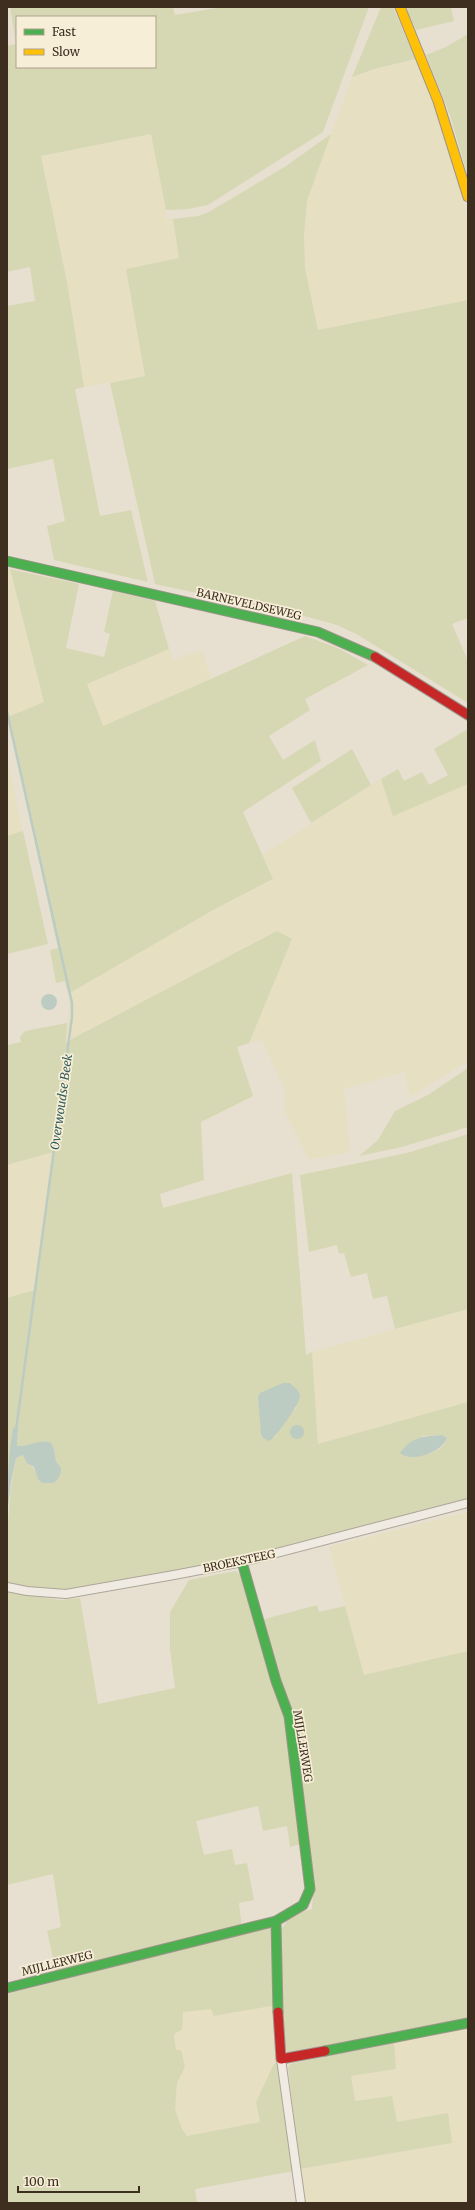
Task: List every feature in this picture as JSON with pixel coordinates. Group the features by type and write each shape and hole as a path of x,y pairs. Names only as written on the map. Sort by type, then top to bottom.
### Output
{"street":[{"path":"400,7 438,101 468,197"},
{"name":"BARNEVELDSEWEG","path":"7,561 318,632 369,654 468,715"},
{"name":"BROEKSTEEG","path":"7,1587 27,1592 66,1594 242,1562 468,1503"},
{"name":"MIJLLERWEG","path":"7,1988 276,1921 303,1906 308,1899 310,1889 289,1716 276,1681 242,1562"},
{"path":"276,1921 278,2039 301,2203"},
{"path":"281,2059 468,2023"}],"shaded area":[{"path":"415,59 429,92 447,145 468,218 468,300 318,330 305,268 304,236 307,201 352,77 374,69"},
{"path":"151,134 166,210 166,219 173,219 180,258 126,269 145,376 84,387 67,281 41,156"},
{"path":"7,568 10,569 44,702 8,717"},
{"path":"169,649 173,660 202,650 211,679 103,726 87,684"},
{"path":"7,756 23,831 7,836"},
{"path":"381,779 393,815 468,784 468,1061 410,1097 404,1072 344,1089 350,1152 309,1160 284,1110 285,1091 262,1040 249,1043 292,939 277,931 65,1042 69,1011 68,994 213,910 272,880 262,855"},
{"path":"49,994 55,996 57,1002 55,1008 49,1010 43,1008 41,1002 43,996"},
{"path":"53,1151 35,1290 7,1298 7,1165"},
{"path":"468,1309 468,1402 318,1444 312,1352"},
{"path":"283,1383 290,1383 297,1390 300,1396 296,1406 287,1420 269,1441 263,1438 261,1434 258,1396 260,1393"},
{"path":"294,1425 300,1425 304,1429 304,1435 300,1439 294,1439 290,1435 290,1429"},
{"path":"18,1427 17,1446 39,1442 51,1443 54,1449 56,1461 61,1470 57,1480 54,1483 42,1483 38,1479 34,1467 27,1463 23,1455 16,1458 11,1482 7,1516 8,1472 11,1439 13,1428"},
{"path":"442,1435 447,1438 439,1448 433,1452 418,1457 405,1456 400,1453 404,1448 418,1438"},
{"path":"468,1512 468,1651 364,1675 329,1547"},
{"path":"276,2005 279,2062 260,2122 187,2136 182,2129 175,2109 177,2083 185,2067 181,2050 176,2051 174,2036 175,2033 182,2030 183,2012 211,2009 215,2016"},
{"path":"468,2028 468,2203 304,2203 300,2169 452,2143 397,2122 355,2101 351,2076 396,2069 394,2042"}],"green space":[{"path":"10,7 173,7 175,15 223,7 369,7 323,132 208,205 188,209 166,210 151,134 41,156 67,282 84,387 75,389 100,516 131,510 148,582 54,560 47,526 65,521 53,459 7,469 7,306 35,301 30,267 7,272 7,46 16,44"},
{"path":"381,7 393,7 415,59 374,69 352,77"},
{"path":"405,7 451,7 454,21 416,30"},
{"path":"468,34 468,177 450,115 426,55 446,47"},
{"path":"331,134 307,201 304,236 305,268 318,330 468,300 468,618 452,624 468,661 468,703 358,635 337,625 308,617 155,584 110,383 145,376 126,269 179,258 173,219 198,216 209,212 286,166"},
{"path":"10,569 79,584 66,648 104,657 110,634 104,632 113,591 155,601 169,649 87,684 103,726 305,636 338,648 368,665 305,699 310,710 269,736 283,760 315,740 321,761 243,812 273,879 213,910 68,994 65,981 56,983 50,950 58,948 8,717 44,702"},
{"path":"468,729 468,784 393,816 381,779 398,769 404,781 422,772 429,785 448,775 434,749"},
{"path":"352,749 371,785 311,823 292,788"},
{"path":"23,831 48,944 7,954 7,836"},
{"path":"277,931 292,939 249,1043 237,1047 253,1096 201,1122 204,1180 160,1194 163,1208 292,1173 306,1355 312,1352 318,1444 468,1402 468,1500 205,1568 61,1593 7,1584 7,1536 9,1505 16,1458 23,1455 34,1469 38,1479 59,1464 56,1461 54,1449 45,1441 29,1446 17,1446 18,1432 14,1428 7,1481 7,1298 35,1290 53,1152 7,1165 7,1045 21,1042 20,1037 25,1031 67,1023 66,1042","holes":["258,1396 297,1407 285,1420 275,1437 260,1409","442,1435 447,1439 444,1444 429,1454 422,1436"]},
{"path":"468,1068 468,1127 402,1147 359,1156 378,1140 395,1111 428,1095"},
{"path":"468,1134 468,1309 395,1329 387,1296 373,1299 367,1273 351,1277 344,1253 339,1254 337,1245 309,1252 300,1175 407,1153"},
{"path":"236,1571 241,1575 288,1722 301,1844 290,1847 287,1826 263,1831 258,1806 196,1821 204,1855 232,1849 235,1865 247,1863 254,1900 239,1903 242,1928 56,1972 47,1931 61,1927 53,1874 7,1885 7,1591 60,1600 80,1598 98,1704 175,1688 170,1649 170,1612 189,1580"},
{"path":"317,1605 319,1612 345,1606 364,1675 468,1651 468,2020 288,2052 281,2044 281,1930 291,1915 312,1909 313,1894 292,1712 261,1620"},
{"path":"269,1927 274,1931 276,2005 214,2016 211,2009 183,2012 182,2030 175,2033 174,2036 176,2050 181,2050 185,2067 177,2083 175,2109 182,2129 187,2136 260,2122 256,2102 274,2064 279,2062 294,2171 195,2189 197,2203 7,2203 7,1994"},
{"path":"394,2042 396,2069 351,2076 355,2101 392,2096 397,2122 448,2113 452,2143 300,2169 288,2068 290,2064"}],"waterway":[{"name":"Overwoudse Beek","path":"7,712 72,1003 72,1017 16,1430"},
{"name":"Overwoudse Beek","path":"7,1496 8,1487"}],"traffic: fast":[{"path":"7,561 318,632 375,657"},
{"path":"242,1562 276,1681 289,1716 310,1889 303,1905 276,1921 278,2012"},
{"path":"7,1988 276,1921"},
{"path":"325,2051 468,2023"}],"traffic: slow":[{"path":"400,7 438,101 468,197"}],"traffic: jam":[{"path":"375,657 468,715"},
{"path":"278,2012 281,2059 325,2051"}]}
